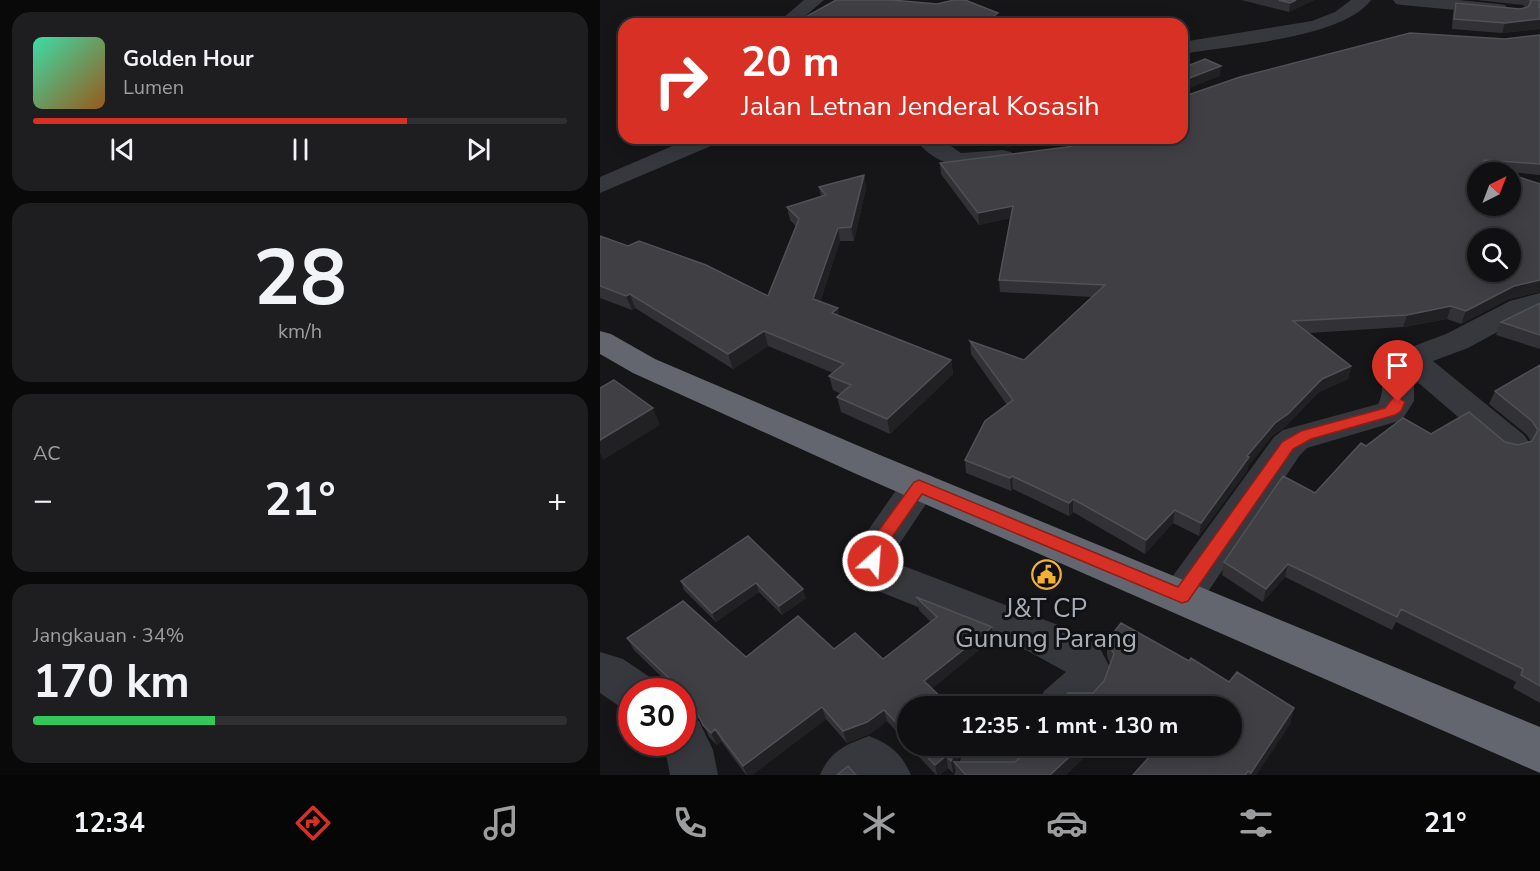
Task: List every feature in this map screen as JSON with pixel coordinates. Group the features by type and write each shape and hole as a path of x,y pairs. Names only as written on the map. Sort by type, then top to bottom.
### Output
{"highway":[{"path":"600,341 644,366 803,436 1540,750"}],"street":[{"path":"792,18 815,0"},
{"path":"1188,47 1316,26 1341,16 1362,0"},
{"path":"1402,0 1516,11"},
{"path":"600,186 696,144"},
{"path":"933,144 950,159 962,161 1021,154"},
{"path":"1182,596 1287,446 1306,435 1390,412 1396,408 1398,402 1397,367 1401,362 1457,341 1521,307 1540,302"},
{"path":"1409,358 1512,444"},
{"path":"919,486 875,549 873,561 882,574 1043,639 1082,659 1089,669 1088,677 1083,688 1073,696"},
{"path":"600,672 618,681"},
{"path":"690,756 694,775"},
{"path":"978,775 1001,756"},
{"path":"844,775 869,759 887,775"}],"building":[{"path":"836,0 892,0 937,4 965,0 998,13 994,16 1000,18 804,18"},
{"path":"1279,0 1296,0 1290,3"},
{"path":"1530,0 1540,0 1540,19 1505,23 1454,19 1456,3 1520,9 1528,7"},
{"path":"1410,33 1505,39 1540,35 1540,164 1484,160 1484,162 1467,162 1467,216 1521,216 1521,178 1540,184 1540,280 1514,286 1466,311 1451,306 1407,315 1293,321 1351,366 1322,379 1288,414 1275,423 1247,456 1249,457 1201,523 1175,510 1146,540 1073,499 1069,503 1012,476 1010,478 965,460 985,421 1013,400 970,341 1024,360 1105,285 999,280 1013,206 978,213 940,163 1079,144 1188,144 1188,95 1240,77"},
{"path":"1205,59 1221,66 1188,79 1188,66"},
{"path":"864,175 851,227 838,228 813,299 838,308 832,313 951,360 887,419 837,397 851,385 829,376 844,364 764,331 728,354 630,294 626,296 600,286 600,236 628,246 639,241 706,265 768,296 799,219 787,207 826,195 819,187"},
{"path":"1540,303 1540,335 1501,322"},
{"path":"1540,365 1540,686 1521,675 1523,669 1401,609 1397,617 1288,564 1266,589 1224,562 1283,476 1315,493 1361,443 1366,446 1403,418 1431,434 1469,412 1505,442 1518,445 1532,441 1538,430 1532,421 1495,391"},
{"path":"614,380 653,408 600,440 600,388"},
{"path":"748,536 803,589 779,606 756,583 712,613 681,581"},
{"path":"916,597 992,627 924,681 940,696 897,696 897,724 884,710 867,722 843,731 822,707 743,766 715,729 711,733 703,725 696,710 696,678 669,678 627,638 683,601 746,657 798,616 834,649 855,633 883,659 937,617"},
{"path":"1121,623 1189,661 1191,658 1229,682 1237,672 1294,708 1251,773 1248,771 1245,775 1133,775 1150,756 1242,756 1242,696 1065,696 1068,693 1093,693 1104,681 1114,654 1107,641"},
{"path":"926,756 946,756 935,765"},
{"path":"1022,756 1070,756 1050,775 966,775 954,762 1015,762"},
{"path":"848,766 856,775 837,775"}],"place":[{"name":"J&T CP Gunung Parang","path":"1046,574"}],"route":[{"path":"873,561 875,549 919,486 1182,596 1287,446 1295,439 1306,435 1390,412 1396,408 1398,402"}]}
